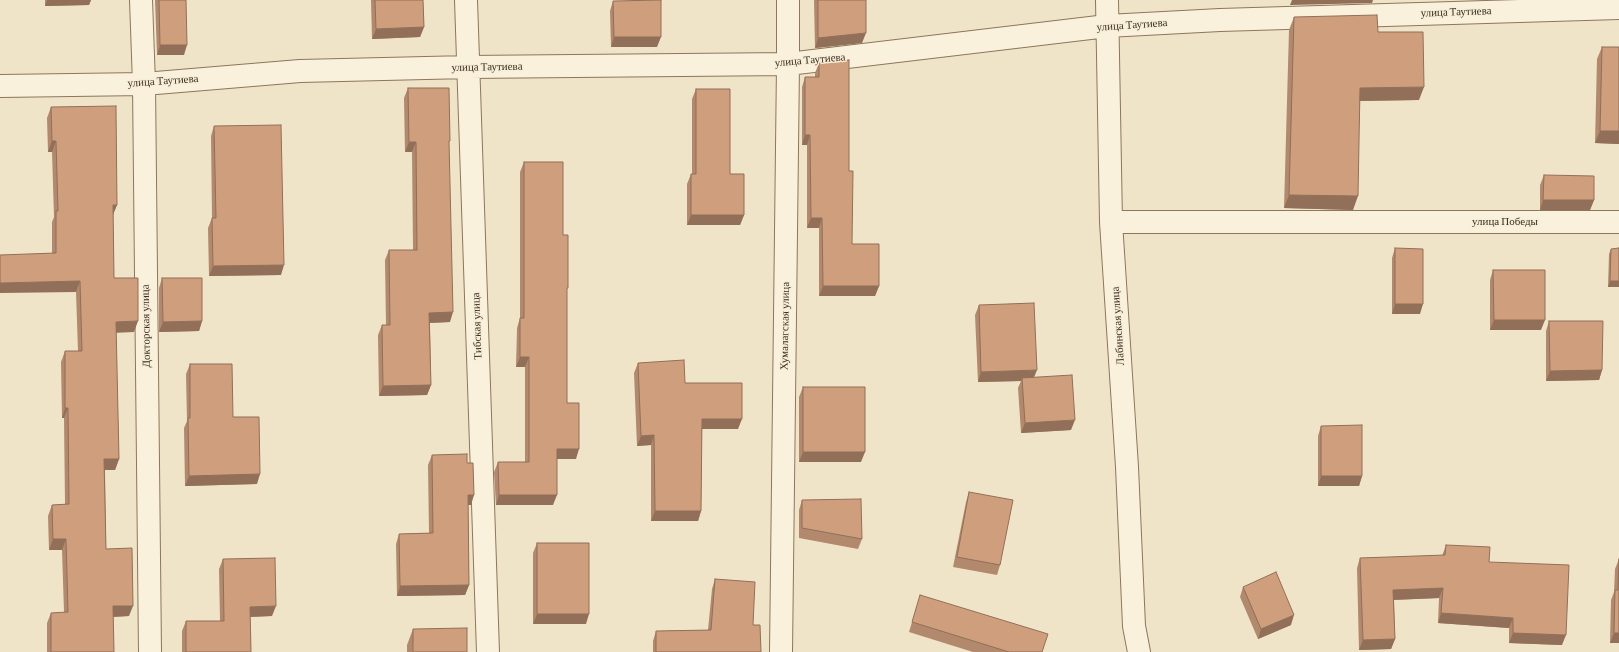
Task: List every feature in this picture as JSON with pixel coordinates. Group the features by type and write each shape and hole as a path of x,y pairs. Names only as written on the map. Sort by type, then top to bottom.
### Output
{"street":[{"name":"Докторская улица","path":"141,0 144,84 150,652"},
{"name":"Тибская улица","path":"466,0 488,652"},
{"name":"Хумалагская улица","path":"781,652 788,0"},
{"name":"Лабинская улица","path":"1107,0 1111,222 1127,467 1134,626 1139,652"},
{"name":"улица Таутиева","path":"0,86 144,84 300,71 468,66 788,64 1107,26 1228,19 1589,4 1619,8"},
{"name":"улица Победы","path":"1111,222 1619,222"}],"building":[{"path":"159,0 186,0 187,45 160,45"},
{"path":"375,0 423,0 424,27 376,29"},
{"path":"661,0 661,37 614,37 613,1"},
{"path":"818,0 866,0 866,33 818,38"},
{"path":"1377,15 1378,32 1423,32 1424,87 1360,88 1358,196 1289,195 1294,17"},
{"path":"1602,47 1619,47 1619,131 1600,131"},
{"path":"849,60 849,171 853,171 852,244 879,244 879,286 823,286 822,218 811,218 810,135 805,135 805,77 819,77 819,63"},
{"path":"408,88 449,88 453,312 429,313 431,385 383,386 382,325 390,325 389,250 417,250 416,142 409,142"},
{"path":"696,89 730,89 730,174 744,174 744,215 691,215 691,174 696,174"},
{"path":"116,106 117,205 113,205 114,278 138,278 138,321 116,322 119,459 104,459 106,549 132,548 133,606 113,606 114,652 51,652 51,613 68,612 66,539 53,539 52,505 69,504 68,408 65,408 65,351 82,351 80,281 0,283 0,255 56,253 56,211 58,211 56,141 52,141 51,107"},
{"path":"281,125 284,265 213,266 212,218 216,218 214,126"},
{"path":"524,162 563,162 563,235 568,235 567,403 579,403 579,449 557,449 557,495 499,495 498,462 529,462 529,357 520,357 520,318 524,318"},
{"path":"1544,175 1594,176 1594,200 1543,200"},
{"path":"1395,248 1423,249 1423,304 1395,304"},
{"path":"1619,248 1619,281 1610,281 1611,249"},
{"path":"1493,270 1545,270 1545,320 1494,320"},
{"path":"162,278 202,278 202,321 163,322"},
{"path":"1034,303 1037,370 981,372 979,305"},
{"path":"1549,321 1603,321 1602,370 1550,371"},
{"path":"684,360 685,383 742,383 742,419 702,419 701,511 655,511 654,435 641,436 638,363"},
{"path":"190,364 232,364 233,417 259,417 260,474 189,476 188,418 190,418"},
{"path":"1072,375 1075,420 1025,423 1022,378"},
{"path":"803,387 865,387 865,452 803,452"},
{"path":"1362,425 1362,476 1321,476 1321,426"},
{"path":"467,454 467,463 473,463 474,495 468,495 469,585 400,586 399,534 433,533 432,455"},
{"path":"969,492 1013,500 1000,565 957,557"},
{"path":"861,499 862,539 802,528 802,500"},
{"path":"537,543 589,543 589,614 537,614"},
{"path":"1446,545 1490,547 1489,562 1569,565 1566,635 1513,633 1513,618 1441,613 1443,588 1393,590 1395,639 1363,640 1360,558 1445,555"},
{"path":"275,558 276,606 250,607 251,652 186,652 186,621 224,621 223,559"},
{"path":"1619,559 1619,633 1614,633 1615,590 1618,590"},
{"path":"1276,572 1294,615 1261,629 1243,587"},
{"path":"715,579 755,582 753,625 760,625 761,652 656,652 656,631 711,630"},
{"path":"920,595 1048,634 1042,652 1009,652 912,622"},
{"path":"467,628 467,652 413,652 413,629"}]}
